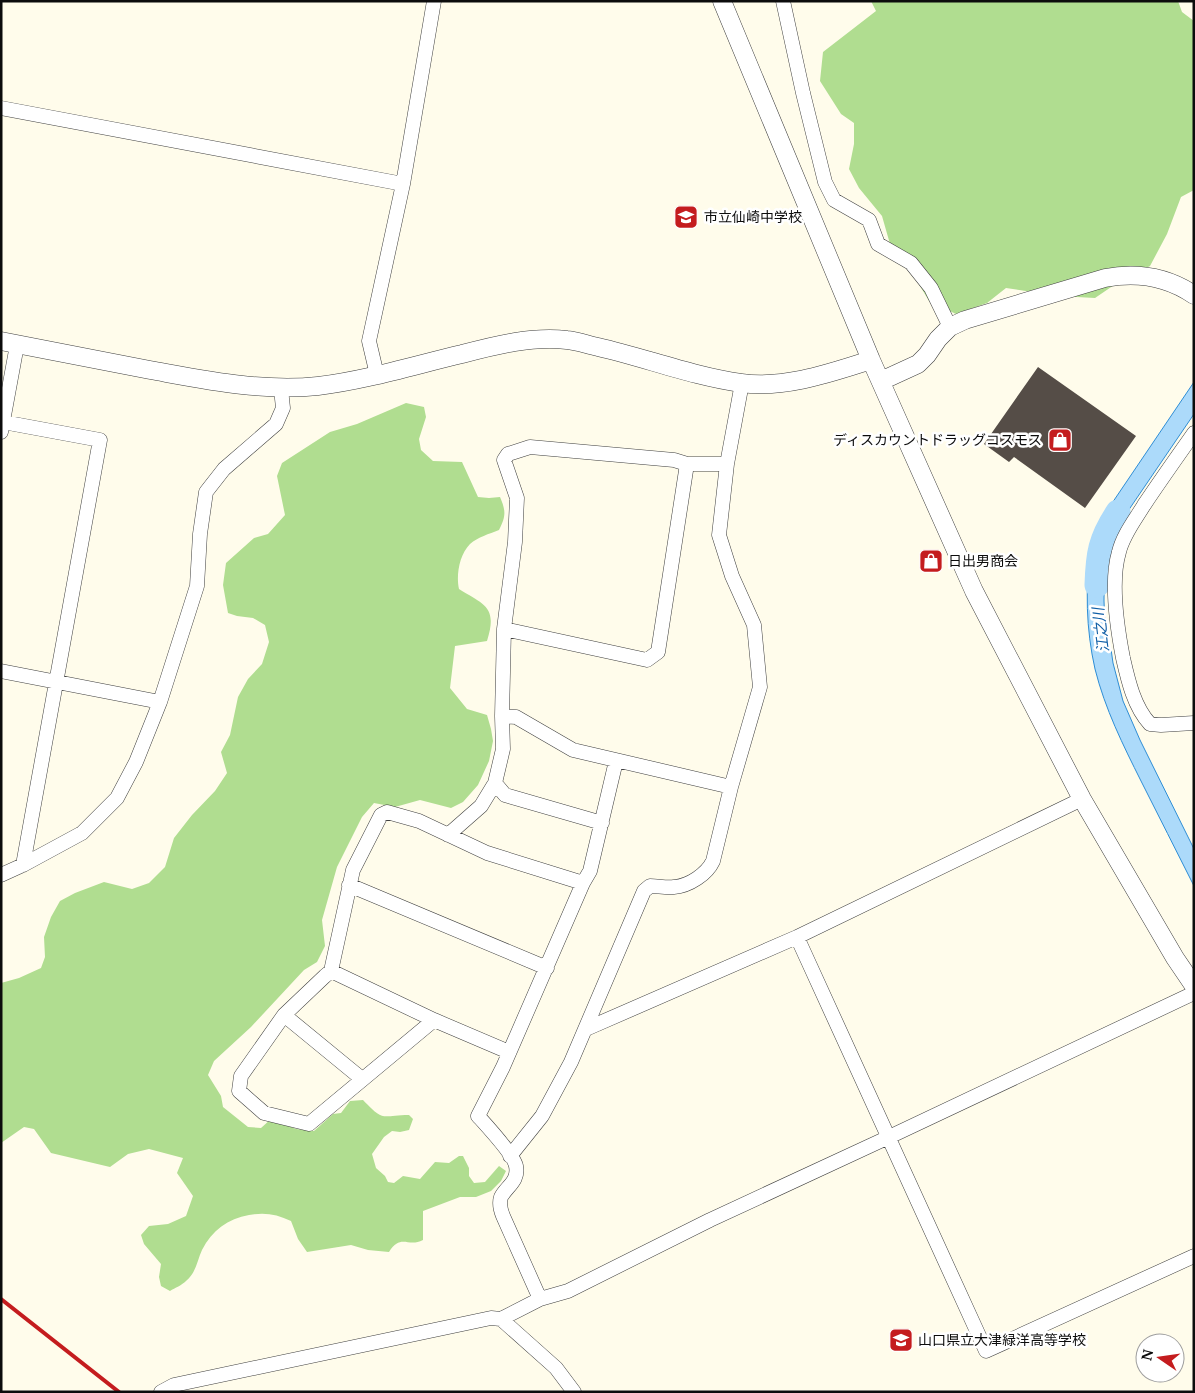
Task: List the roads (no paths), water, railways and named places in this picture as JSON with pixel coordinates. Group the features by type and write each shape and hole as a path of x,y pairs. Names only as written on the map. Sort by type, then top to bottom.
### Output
{"street":[{"path":"377,374 369,341 403,184 434,1"},
{"path":"722,1 872,360 974,591 1082,799 1175,958 1194,986"},
{"path":"783,1 825,182 834,200 869,220 878,244 911,263 931,288 950,327"},
{"path":"1,108 403,184"},
{"path":"881,381 918,364 950,327 965,320 1105,278 1126,274 1150,277 1174,284 1194,295"},
{"path":"23,865 100,440 2,427 9,343 193,378 281,389 320,385 377,374 528,340 568,340 742,383 780,383 805,379 872,360"},
{"path":"510,1156 542,1116 572,1062 644,891 650,886 681,886 700,877 709,869 718,843 731,787 760,687 754,625 732,576 719,535 726,464 742,383"},
{"path":"1,875 82,833 117,798 136,762 160,702 197,586 200,534 206,492 224,470 276,424 283,408 281,389"},
{"path":"1194,433 1130,527 1118,552 1115,581 1119,637 1127,674 1141,715 1150,724 1194,722"},
{"path":"448,835 481,806 495,783 503,749 504,629 516,542 518,498 504,460 508,454 530,447 674,460 687,464 726,464"},
{"path":"504,629 646,660 658,652 687,464"},
{"path":"1,671 160,702"},
{"path":"502,716 516,717 573,750 731,787"},
{"path":"540,1299 500,1207 501,1198 514,1182 516,1175 515,1163 478,1116 509,1052 590,871 616,761"},
{"path":"495,783 505,795 602,823"},
{"path":"586,1029 797,937 1082,799"},
{"path":"434,1020 309,1124 264,1113 239,1092 241,1076 284,1015 325,976 332,972 353,870 381,816 387,812 419,822 487,852 583,883"},
{"path":"349,885 547,968"},
{"path":"797,937 890,1137 986,1351 1194,1256"},
{"path":"332,972 434,1020 509,1052"},
{"path":"161,1392 174,1385 238,1371 491,1318 501,1319 540,1299 568,1291 710,1220 1194,993"},
{"path":"284,1015 362,1079"},
{"path":"501,1319 556,1368 574,1392"}],"water":[{"path":"1194,382 1194,414 1128,511 1118,527 1111,545 1094,540 1104,515"},
{"path":"1091,548 1109,554 1104,589 1104,613 1108,648 1111,649 1123,701 1140,740 1194,849 1194,886 1121,740 1099,684 1088,624 1087,593"}],"waterway":[{"name":"江之川","path":"1097,585 1101,547 1107,530 1118,512"}],"railway":[{"path":"1,1299 119,1392"}],"place":[{"name":"市立仙崎中学校","path":"686,217"},
{"name":"ディスカウントドラッグコスモス","path":"1060,440"},
{"name":"日出男商会","path":"931,561"},
{"name":"山口県立大津緑洋高等学校","path":"901,1340"}]}
